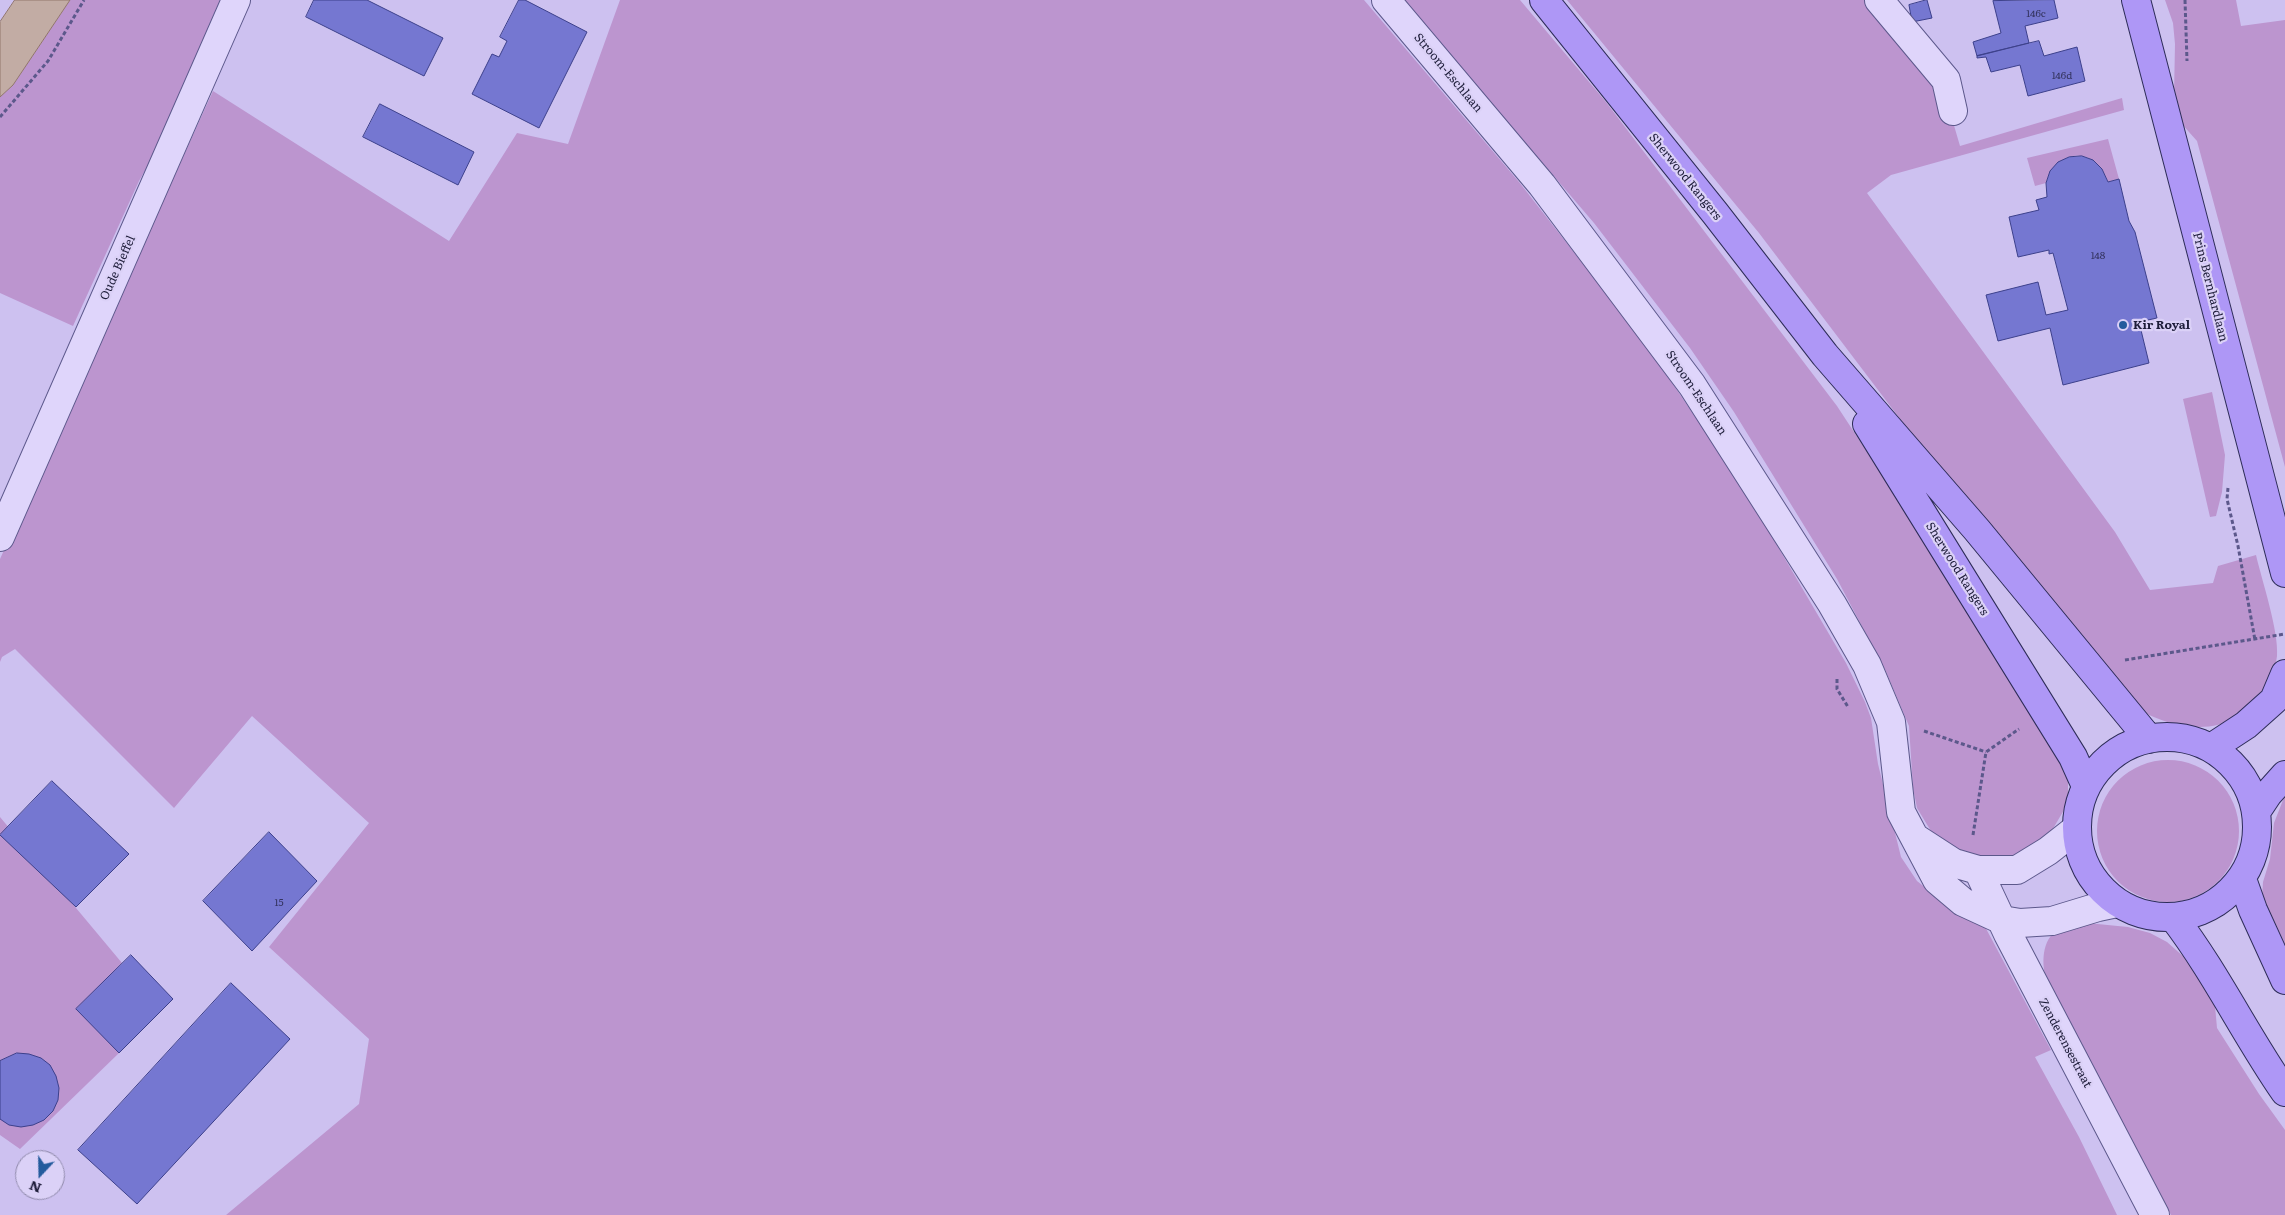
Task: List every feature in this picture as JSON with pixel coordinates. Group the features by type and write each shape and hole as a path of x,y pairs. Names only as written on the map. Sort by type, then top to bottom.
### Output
{"main road":[{"name":"Sherwood Rangers","path":"1544,0 1715,213 1824,355 1977,530 2149,739"},
{"name":"Prins Bernhardlaan","path":"2136,0 2285,574"},
{"name":"Sherwood Rangers","path":"1824,355 2073,757 2086,786"},
{"path":"2211,748 2246,725 2274,700 2285,674"},
{"path":"2170,737 2191,740 2211,748 2232,764 2248,786 2256,812 2258,835 2253,858 2242,879 2224,898 2216,903 2200,912 2174,918 2152,917 2117,903 2092,879 2080,855 2076,829 2078,807 2086,786 2101,764 2124,748 2149,739 2170,737"},
{"path":"2256,812 2268,794 2285,775"},
{"path":"2242,879 2253,910 2285,980"},
{"path":"2174,918 2197,948 2264,1061 2285,1092"}],"street":[{"name":"Oude Bieffel","path":"0,537 236,0"},
{"name":"Stroom-Eschlaan","path":"1386,0 1542,185 1692,384 1832,604 1866,665 1891,722 1902,812 1937,880 1962,902 2002,920 2032,924 2052,921 2117,903"},
{"path":"1879,0 1946,80 1953,111"},
{"path":"1914,836 1954,862 1978,870 2017,870 2048,851 2076,829"},
{"name":"Zenderensestraat","path":"1978,870 2155,1215"}],"path":[{"path":"0,117 48,61 84,0"},
{"path":"2255,640 2285,634"},
{"path":"1891,722 1909,726 1986,752 1972,841 1978,870"}],"shaded area":[{"path":"15,0 70,0 13,85 0,97 0,22"},
{"path":"70,0 220,0 152,158 139,181 73,326 0,293 0,97 13,85"},
{"path":"620,0 1364,0 1519,182 1648,347 1747,494 1846,663 1865,702 1871,718 1878,764 1901,857 1917,881 1948,906 1983,923 2051,1050 2035,1057 2079,1137 2117,1215 226,1215 359,1104 369,1039 269,947 369,823 252,716 174,808 15,649 2,657 0,662 0,559 213,91 449,241 517,133 568,144"},
{"path":"1403,0 1520,0 1606,102 1837,406 1933,553 2065,767 2068,780 2068,797 2064,810 2051,832 2028,853 2002,861 1964,855 1934,836 1917,808 1913,788 1909,726 1886,672 1837,579 1734,412 1690,348 1594,223"},
{"path":"1567,0 1870,0 1941,81 1960,146 2122,98 2124,110 1891,175 1867,193 2115,532 2150,590 2213,583 2218,566 2256,555 2273,620 2277,656 2272,675 2266,687 2245,710 2225,723 2201,727 2164,721 2141,711 1941,473 1759,233"},
{"path":"2165,0 2236,0 2241,26 2285,20 2285,467 2197,141 2181,123 2174,95 2175,44 2173,23"},
{"path":"2108,139 2119,179 2108,182 2102,170 2095,162 2086,157 2077,156 2067,158 2059,163 2052,171 2046,183 2035,186 2027,158"},
{"path":"2212,392 2225,455 2222,492 2216,516 2210,517 2183,399"},
{"path":"2168,760 2182,761 2195,765 2218,781 2234,804 2238,817 2238,845 2234,858 2218,881 2195,897 2182,901 2168,902 2154,901 2141,897 2118,881 2102,858 2098,845 2097,831 2098,817 2102,804 2118,781 2141,765 2154,761"},
{"path":"2285,795 2285,949 2262,898 2263,882 2270,859 2274,823"},
{"path":"0,817 122,963 86,1010 119,1053 20,1149 0,1135"},
{"path":"2087,923 2128,927 2150,933 2167,942 2196,971 2215,1006 2217,1028 2259,1094 2285,1130 2285,1215 2171,1215 2046,979 2044,957 2047,942 2051,936 2063,927"}],"building":[{"path":"314,0 367,0 443,38 424,76 306,17"},
{"path":"519,0 525,0 587,32 539,128 472,94 492,54 499,57 507,41 500,37"},
{"path":"1927,0 1932,18 1912,22 1909,5"},
{"path":"2054,0 2058,18 2025,26 2029,43 1977,56 1973,42 2001,33 1993,1"},
{"path":"2039,41 2044,56 2077,47 2085,81 2028,96 2020,65 1991,72 1986,57 1977,58 1977,56"},
{"path":"380,104 474,152 458,185 363,137"},
{"path":"2082,156 2093,160 2102,169 2108,182 2119,179 2157,318 2139,322 2149,363 2063,385 2050,328 1998,341 1986,295 2038,282 2046,315 2068,310 2053,253 2049,254 2049,250 2018,257 2009,217 2039,210 2036,200 2047,197 2046,183 2050,171 2058,162 2069,157"},
{"path":"52,781 129,854 76,907 0,835"},
{"path":"269,832 317,881 252,951 203,901"},
{"path":"131,955 173,999 119,1053 76,1009"},
{"path":"231,983 290,1039 137,1204 78,1150"},
{"path":"17,1053 41,1058 50,1065 56,1076 59,1088 58,1100 53,1111 44,1120 33,1125 21,1127 9,1125 0,1119 0,1061"}],"place":[{"name":"Kir Royal","path":"2123,325"}]}
